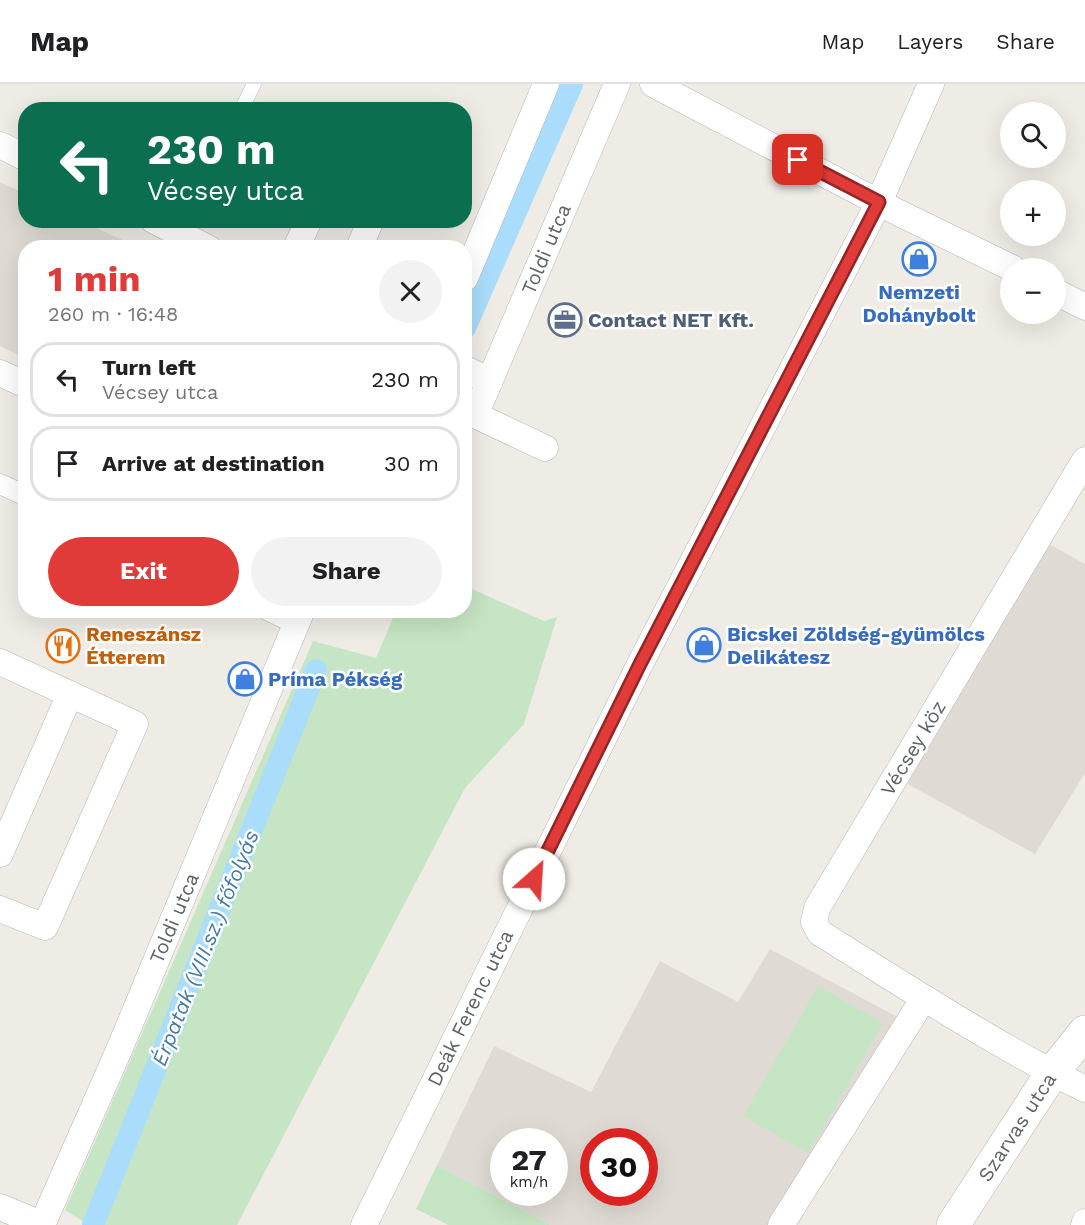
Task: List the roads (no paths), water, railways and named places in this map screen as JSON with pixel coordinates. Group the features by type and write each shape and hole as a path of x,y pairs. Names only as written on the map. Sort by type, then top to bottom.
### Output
{"street":[{"path":"472,261 546,84"},
{"name":"Toldi utca","path":"545,448 475,415 617,84"},
{"path":"653,84 879,202 1000,262"},
{"name":"Deák Ferenc utca","path":"364,1225 639,666 879,202 931,84"},
{"path":"0,145 18,154"},
{"path":"185,228 199,240"},
{"path":"1066,297 1085,307"},
{"path":"472,372 490,381"},
{"path":"0,373 18,381"},
{"name":"Vécsey köz","path":"1085,460 817,908 814,922 820,933 924,998 1052,1073 1085,1089"},
{"path":"0,484 18,492"},
{"name":"Toldi utca","path":"42,1225 119,1050 299,618"},
{"path":"0,662 135,723 45,927 0,909"},
{"path":"0,854 70,694"},
{"path":"781,1225 924,998"},
{"name":"Szarvas utca","path":"952,1225 1052,1073 1085,1032"},
{"path":"0,1207 42,1225"}],"lane":[{"path":"246,102 254,84"}],"waterway":[{"name":"Érpatak (VIII.sz.) főfolyás","path":"472,312 572,84"},
{"name":"Érpatak (VIII.sz.) főfolyás","path":"93,1225 316,670"}],"place":[{"name":"Nemzeti Dohánybolt","path":"919,259"},
{"name":"Contact NET Kft.","path":"565,320"},
{"name":"Bicskei Zöldség-gyümölcs Delikátesz","path":"704,645"},
{"name":"Reneszánsz Étterem","path":"63,646"},
{"name":"Príma Pékség","path":"245,679"}]}
